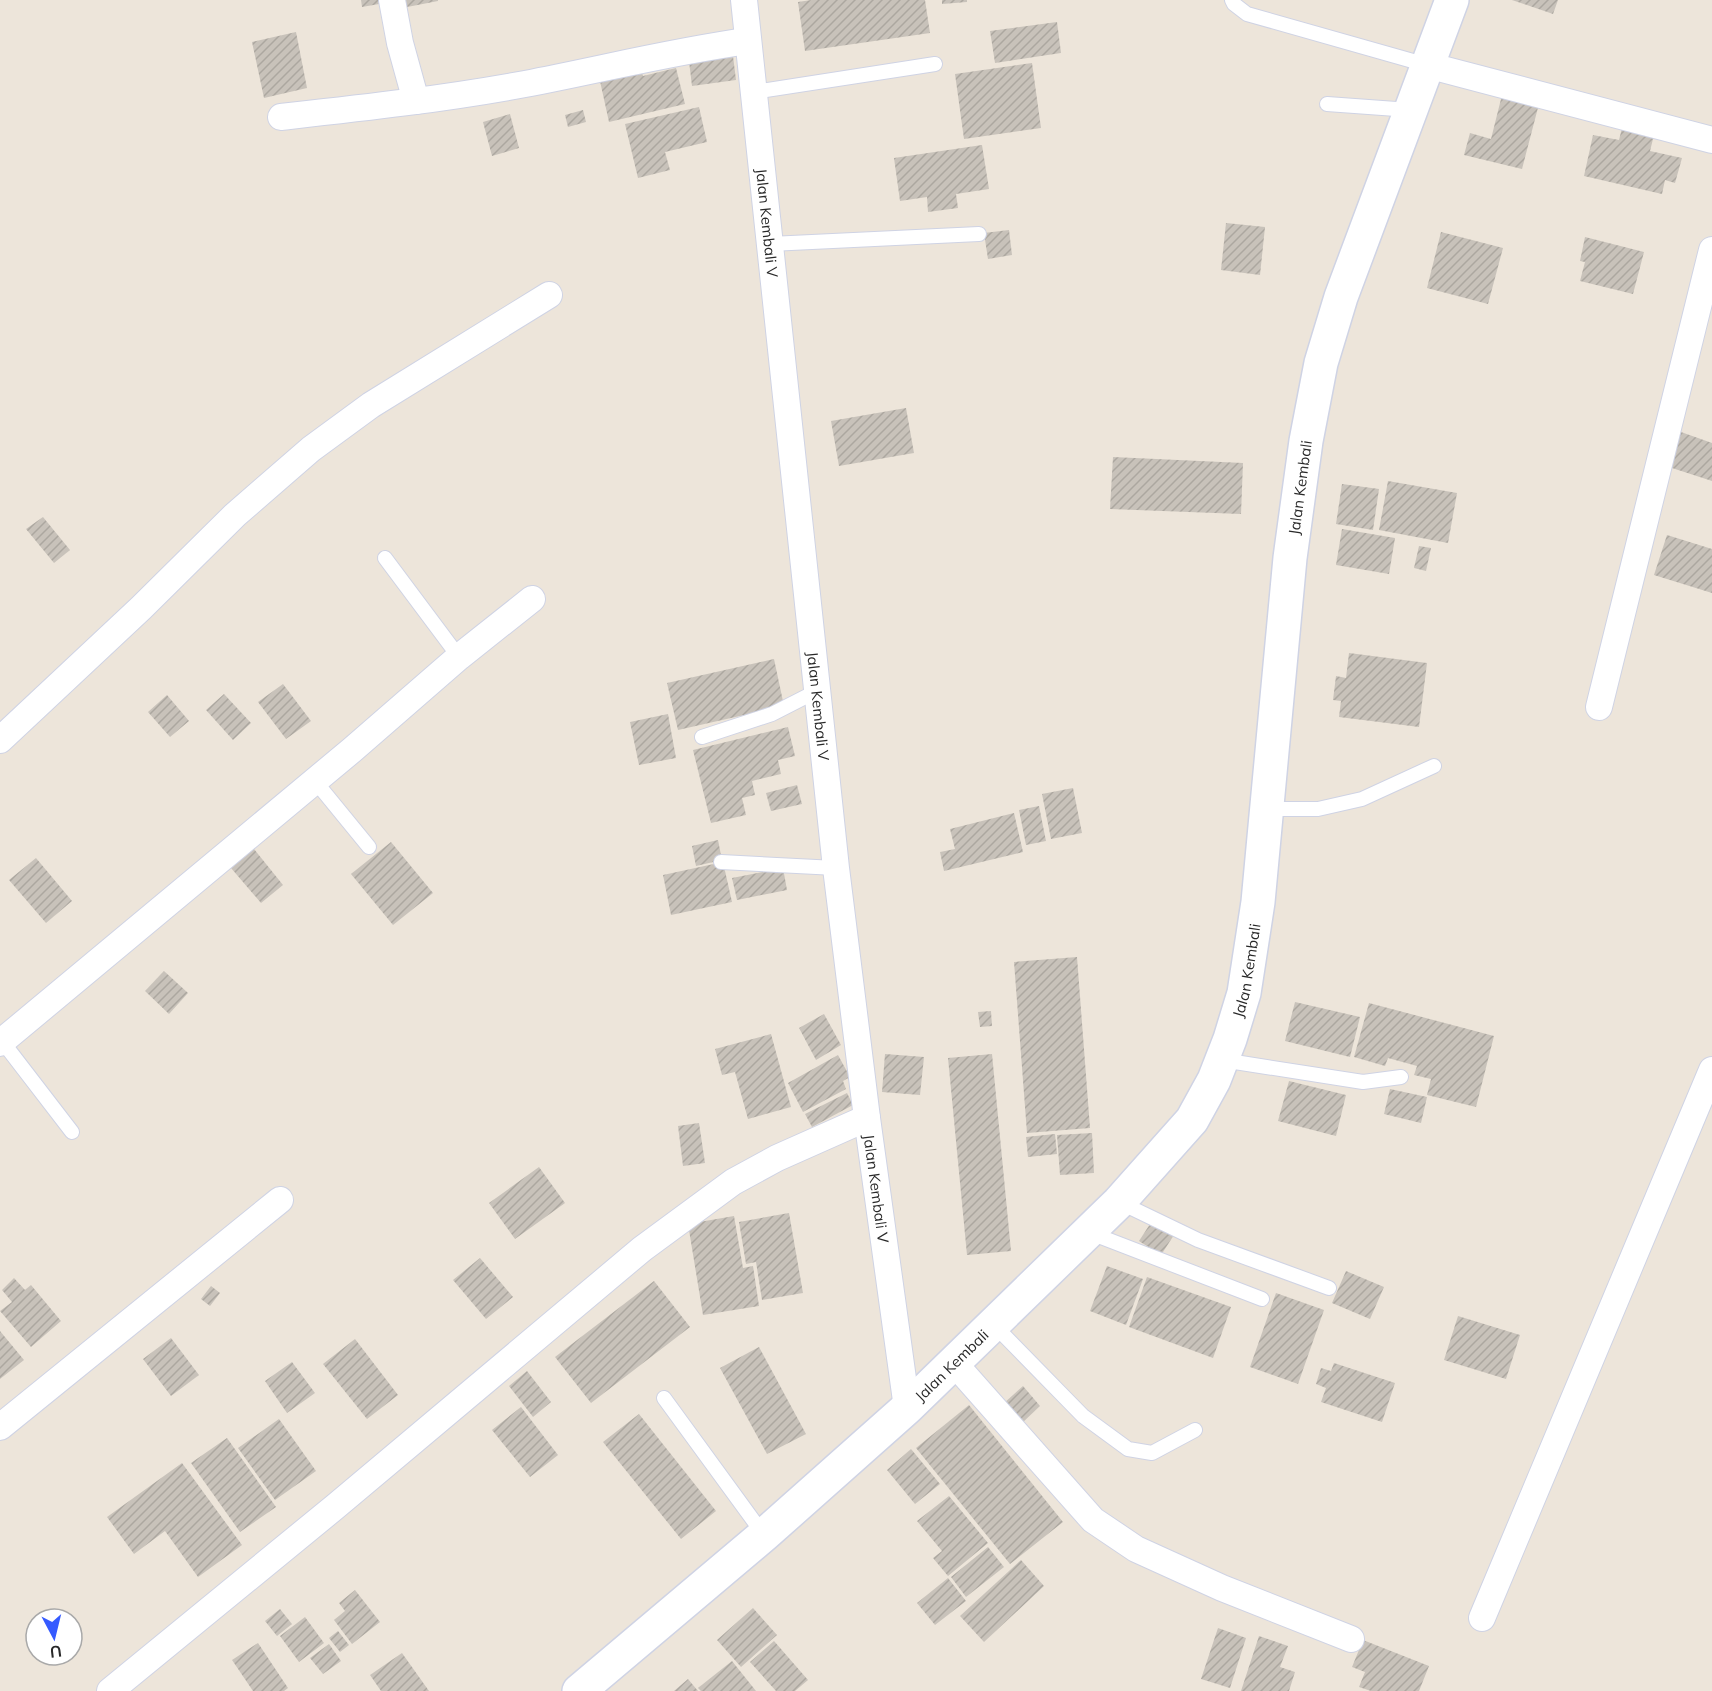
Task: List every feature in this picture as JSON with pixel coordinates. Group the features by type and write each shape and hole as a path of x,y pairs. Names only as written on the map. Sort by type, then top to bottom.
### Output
{"street":[{"path":"392,0 400,43 416,101"},
{"name":"Jalan Kembali V","path":"744,0 836,868 867,1118 907,1408"},
{"name":"Jalan Kembali","path":"579,1691 764,1535 907,1408 954,1363 1119,1202 1192,1120 1214,1080 1244,993 1258,902 1290,558 1306,441 1319,374 1341,297 1452,0"},
{"path":"281,117 504,88 670,54 748,41"},
{"path":"1426,65 1712,140"},
{"path":"1599,707 1712,249"},
{"path":"0,740 141,608 235,515 311,448 370,405 549,295"},
{"path":"1,1042 315,781 459,657 532,599"},
{"path":"1482,1618 1712,1070"},
{"path":"110,1691 336,1506 642,1249 733,1182 777,1158 867,1118"},
{"path":"0,1427 280,1200"},
{"path":"954,1363 1093,1520 1136,1549 1222,1588 1351,1639"}],"lane":[{"path":"1232,0 1247,14 1426,65"},
{"path":"754,92 935,64"},
{"path":"1327,104 1410,110"},
{"path":"770,244 980,234"},
{"path":"385,558 459,657"},
{"path":"702,737 772,714 817,691"},
{"path":"1267,809 1318,808 1362,799 1434,766"},
{"path":"315,781 369,847"},
{"path":"721,862 836,868"},
{"path":"1,1042 72,1132"},
{"path":"1222,1060 1363,1082 1401,1077"},
{"path":"1119,1202 1198,1240 1329,1288"},
{"path":"1088,1232 1262,1299"},
{"path":"993,1324 1083,1416 1128,1449 1152,1453 1195,1430"},
{"path":"663,1398 764,1535"}],"building":[{"path":"361,0 378,0 379,4 362,7"},
{"path":"396,0 438,0 438,1 397,9"},
{"path":"925,0 930,33 805,51 798,2"},
{"path":"942,0 967,0 967,2 942,4"},
{"path":"1512,0 1558,0 1553,14"},
{"path":"1057,22 1061,53 995,63 990,31"},
{"path":"296,32 307,88 264,98 252,42"},
{"path":"732,48 736,80 692,86 688,53"},
{"path":"639,62 643,76 676,68 685,104 609,122 598,72"},
{"path":"1032,63 1041,128 964,139 955,74"},
{"path":"1503,91 1540,100 1522,169 1464,155 1470,133 1491,139"},
{"path":"699,107 707,142 665,152 670,170 638,178 625,124"},
{"path":"583,110 586,122 568,127 565,115"},
{"path":"510,114 519,148 492,156 483,122"},
{"path":"1623,124 1655,131 1650,151 1682,158 1675,183 1665,180 1662,194 1584,176 1593,135 1619,140"},
{"path":"982,145 989,189 956,194 958,208 928,212 927,197 900,201 894,158"},
{"path":"1226,223 1265,227 1260,275 1221,270"},
{"path":"1009,230 1012,255 988,259 984,233"},
{"path":"1441,232 1503,248 1488,304 1427,288"},
{"path":"1585,237 1644,252 1633,294 1580,281 1585,262 1580,261"},
{"path":"906,408 914,453 839,466 831,421"},
{"path":"1681,432 1712,443 1712,481 1669,467"},
{"path":"1113,457 1243,463 1241,514 1110,509"},
{"path":"1388,481 1457,493 1448,543 1379,530"},
{"path":"1342,484 1379,489 1373,530 1336,524"},
{"path":"43,517 70,550 54,563 26,529"},
{"path":"1342,529 1395,538 1389,574 1336,565"},
{"path":"1667,535 1712,549 1712,593 1654,575"},
{"path":"1419,546 1431,548 1426,571 1414,568"},
{"path":"1349,653 1427,663 1419,727 1339,717 1341,701 1333,700 1336,676 1346,678"},
{"path":"774,659 784,706 678,730 667,683"},
{"path":"283,684 311,721 286,739 258,702"},
{"path":"224,694 251,723 233,740 206,710"},
{"path":"167,695 189,721 170,737 148,712"},
{"path":"668,714 676,758 639,765 630,722"},
{"path":"788,727 795,756 778,760 781,774 752,781 755,795 742,798 746,815 711,823 693,750"},
{"path":"797,785 802,804 771,811 766,793"},
{"path":"1073,788 1082,833 1051,839 1042,794"},
{"path":"1039,806 1046,841 1026,845 1019,810"},
{"path":"1014,813 1023,852 944,871 940,852 955,849 950,829"},
{"path":"718,840 722,860 696,866 692,846"},
{"path":"391,842 433,893 393,925 351,874"},
{"path":"254,849 283,885 261,903 231,868"},
{"path":"36,858 72,901 46,923 9,880"},
{"path":"723,862 732,902 671,915 663,875"},
{"path":"783,868 787,890 737,900 732,878"},
{"path":"1077,957 1090,1128 1027,1133 1014,962"},
{"path":"164,971 188,993 169,1014 145,991"},
{"path":"1295,1002 1360,1017 1350,1057 1285,1041"},
{"path":"1369,1003 1494,1036 1476,1107 1427,1095 1431,1079 1414,1075 1417,1066 1388,1058 1385,1066 1354,1057"},
{"path":"991,1011 992,1026 980,1027 978,1012"},
{"path":"824,1014 841,1045 816,1060 799,1028"},
{"path":"771,1034 791,1107 748,1119 735,1072 722,1075 715,1049"},
{"path":"885,1054 924,1057 920,1095 882,1092"},
{"path":"992,1054 1011,1251 967,1255 948,1058"},
{"path":"838,1055 850,1077 843,1081 846,1089 803,1112 788,1083"},
{"path":"1289,1081 1346,1095 1336,1136 1278,1121"},
{"path":"1390,1089 1427,1097 1421,1123 1384,1114"},
{"path":"847,1093 853,1105 812,1127 805,1114"},
{"path":"699,1123 705,1163 683,1166 678,1126"},
{"path":"1092,1133 1094,1173 1060,1175 1057,1135"},
{"path":"1055,1134 1057,1154 1028,1157 1026,1137"},
{"path":"539,1167 565,1203 515,1239 489,1203"},
{"path":"789,1213 803,1293 762,1300 756,1262 746,1264 739,1222"},
{"path":"734,1216 743,1268 753,1266 759,1306 703,1315 688,1224"},
{"path":"1152,1221 1174,1235 1161,1255 1139,1241"},
{"path":"480,1258 513,1297 486,1319 453,1280"},
{"path":"1107,1266 1143,1279 1126,1325 1090,1311"},
{"path":"1346,1271 1384,1287 1370,1319 1332,1303"},
{"path":"1147,1277 1231,1307 1213,1358 1129,1327"},
{"path":"14,1278 25,1290 31,1285 61,1321 31,1347 0,1311 12,1302 2,1290"},
{"path":"654,1281 690,1327 591,1403 555,1357"},
{"path":"211,1286 220,1293 210,1306 201,1299"},
{"path":"1276,1293 1324,1310 1298,1384 1250,1367"},
{"path":"1458,1316 1520,1335 1506,1379 1444,1360"},
{"path":"0,1331 24,1360 0,1379"},
{"path":"171,1338 199,1375 171,1396 143,1359"},
{"path":"355,1339 398,1395 367,1419 323,1364"},
{"path":"759,1347 806,1434 767,1454 720,1368"},
{"path":"292,1362 315,1393 287,1413 265,1381"},
{"path":"1334,1363 1395,1383 1382,1422 1321,1402 1326,1388 1316,1384 1321,1368 1331,1371"},
{"path":"527,1371 551,1402 533,1417 509,1386"},
{"path":"1023,1386 1040,1406 1021,1424 1003,1404"},
{"path":"969,1405 1063,1522 1010,1564 916,1448"},
{"path":"521,1407 558,1455 530,1477 492,1430"},
{"path":"639,1414 716,1511 681,1539 603,1442"},
{"path":"279,1419 316,1471 275,1500 238,1448"},
{"path":"227,1438 276,1507 240,1532 191,1463"},
{"path":"911,1449 940,1484 915,1504 887,1470"},
{"path":"182,1463 242,1545 198,1577 165,1531 134,1554 107,1517"},
{"path":"949,1496 988,1543 948,1576 933,1558 942,1551 917,1521"},
{"path":"988,1547 1004,1567 966,1597 951,1577"},
{"path":"1021,1560 1044,1586 984,1642 960,1616"},
{"path":"948,1578 966,1601 935,1625 917,1603"},
{"path":"355,1590 380,1622 352,1644 334,1620 345,1611 339,1603"},
{"path":"753,1608 777,1635 741,1667 717,1640"},
{"path":"280,1609 292,1624 277,1636 265,1621"},
{"path":"305,1617 324,1643 299,1662 280,1636"},
{"path":"1218,1628 1246,1638 1230,1688 1201,1679"},
{"path":"338,1631 349,1645 340,1652 329,1638"},
{"path":"1259,1636 1288,1646 1280,1667 1295,1672 1289,1691 1241,1691"},
{"path":"1363,1640 1429,1666 1419,1691 1371,1691 1359,1687 1365,1672 1352,1667"},
{"path":"774,1641 808,1680 795,1691 776,1691 750,1662"},
{"path":"258,1643 288,1688 284,1691 253,1691 232,1660"},
{"path":"329,1644 341,1661 323,1674 310,1658"},
{"path":"402,1653 429,1691 381,1691 370,1675"},
{"path":"732,1661 756,1691 701,1691 698,1688"},
{"path":"688,1679 698,1691 674,1691"}]}
